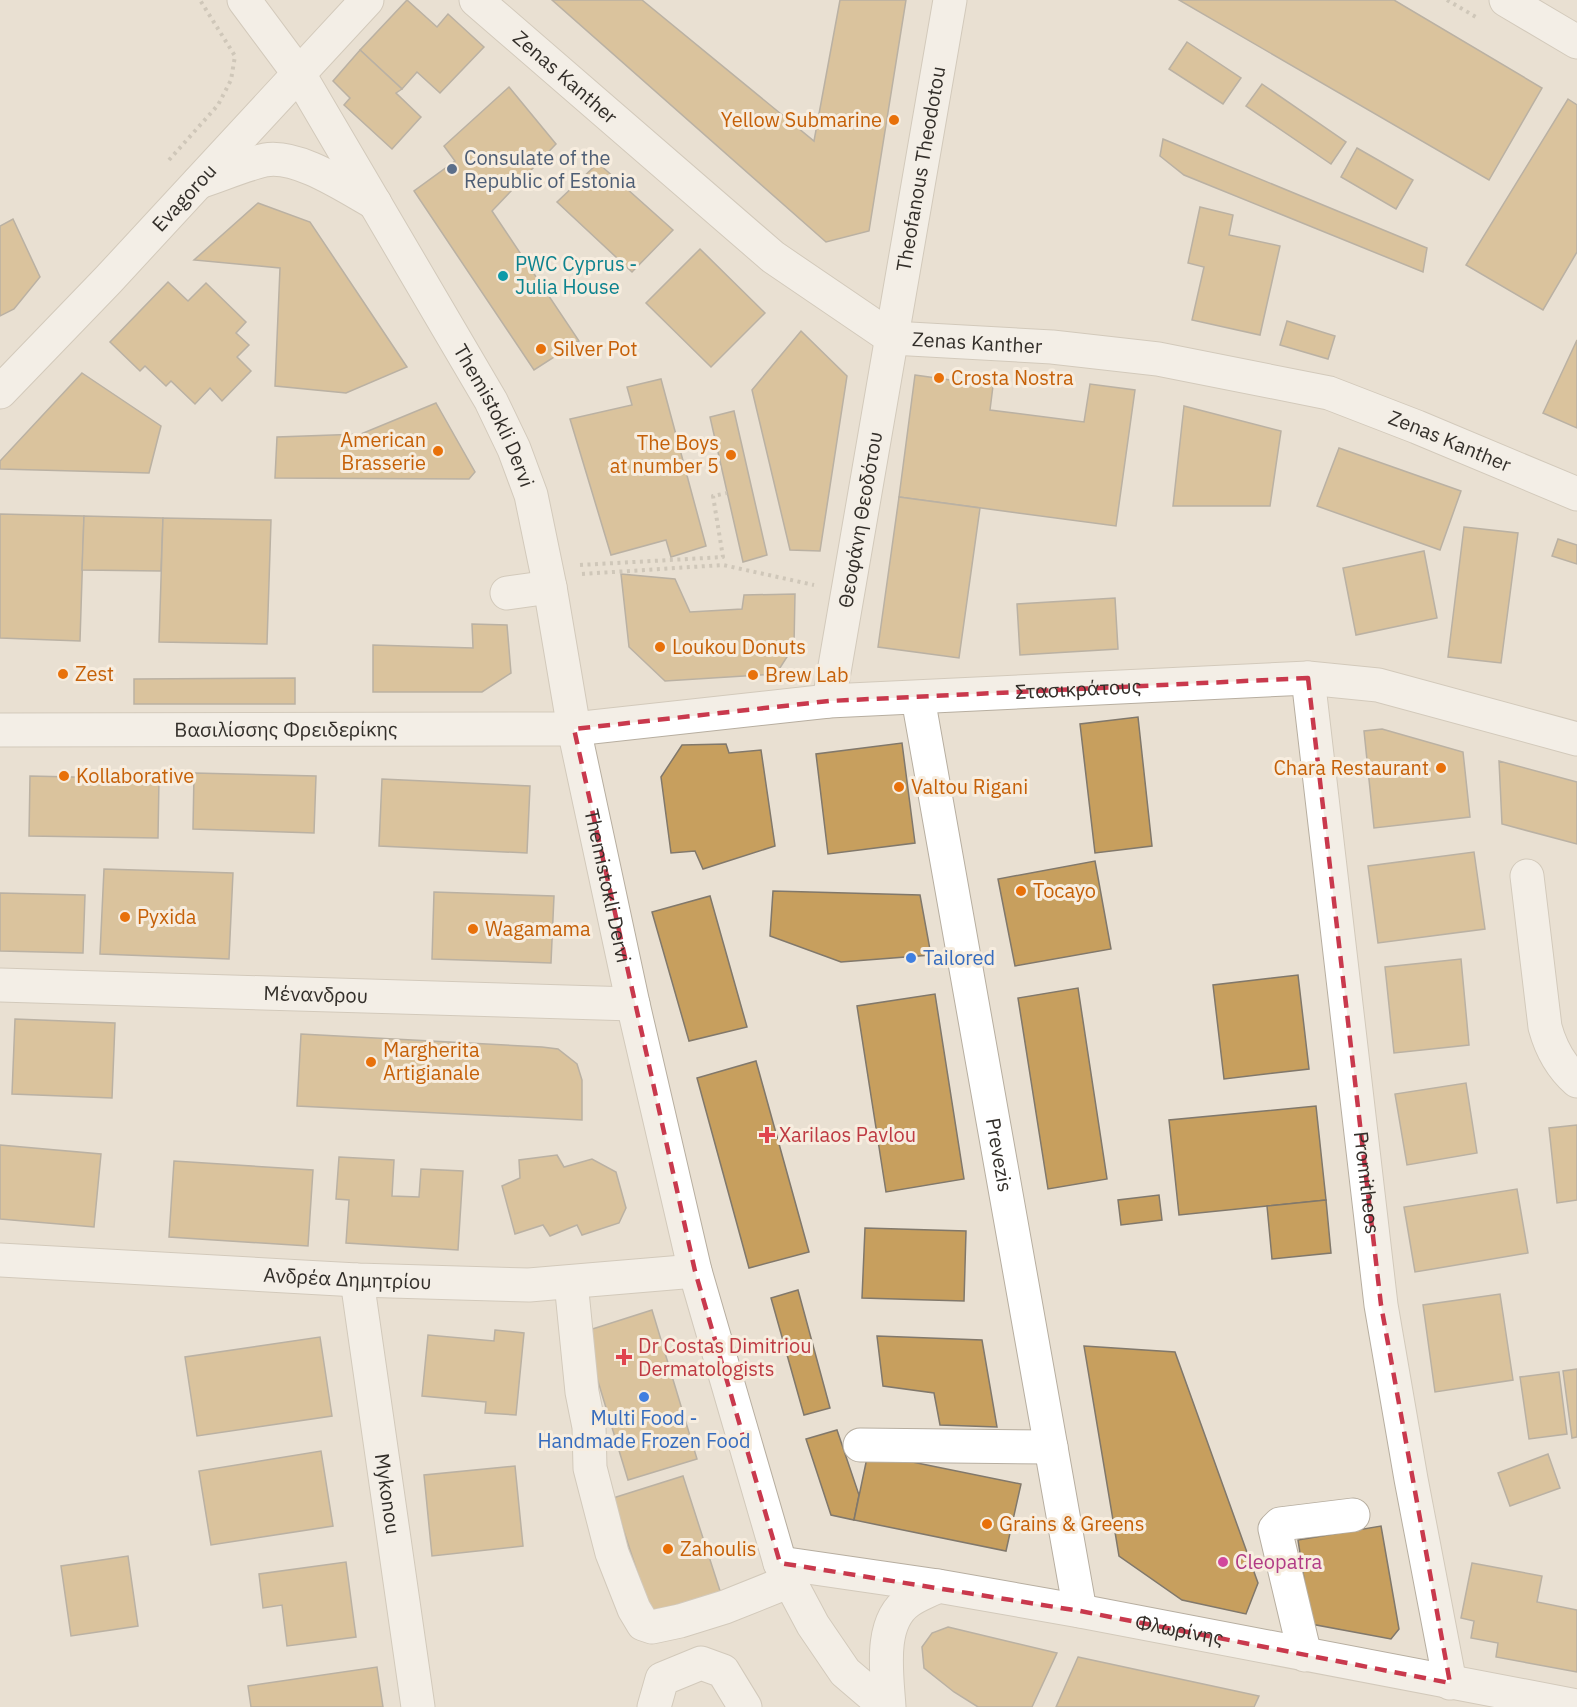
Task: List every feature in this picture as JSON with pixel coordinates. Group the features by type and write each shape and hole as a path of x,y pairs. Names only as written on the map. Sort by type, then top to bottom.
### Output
{"street":[{"name":"Themistokli Dervi","path":"244,0 299,74 491,401 514,449 557,573 574,729 633,1004 695,1271 785,1572 813,1625 845,1672 888,1707"},
{"name":"Evagorou","path":"0,392 108,280 367,0"},
{"name":"Zenas Kanther","path":"476,0 773,257 892,338 1052,347 1158,359 1329,393 1577,494"},
{"name":"Theofanous Theodotou","path":"892,338 950,0"},
{"path":"1506,0 1577,42"},
{"path":"199,182 265,160 285,160 307,166 375,203"},
{"name":"Θεοφάνη Θεοδότου","path":"829,701 892,338"},
{"path":"507,593 557,573"},
{"name":"Στασικράτους","path":"574,729 829,701 1308,678 1378,685 1577,739"},
{"name":"Promitheos","path":"1308,678 1381,1305 1450,1683"},
{"name":"Prevezis","path":"918,698 1080,1611"},
{"name":"Βασιλίσσης Φρειδερίκης","path":"0,730 574,729"},
{"path":"1527,876 1545,1027 1550,1046 1560,1065 1577,1081"},
{"name":"Μένανδρου","path":"0,984 633,1004"},
{"name":"Ανδρέα Δημητρίου","path":"0,1260 357,1280 529,1285 695,1271"},
{"name":"Mykonou","path":"357,1280 418,1707"},
{"path":"571,1282 582,1392 589,1428 590,1468 612,1553 634,1609 643,1624 652,1627 726,1607 785,1572"},
{"path":"860,1445 1051,1447"},
{"path":"1305,1655 1275,1529 1280,1524 1353,1515"},
{"name":"Φλωρίνης","path":"785,1572 938,1586 1577,1706"},
{"path":"888,1707 886,1648 893,1619 907,1601 938,1586"},
{"path":"654,1707 662,1679 701,1663 723,1671 745,1707"}],"path":[{"path":"165,165 218,105 231,80 235,56 200,0"},
{"path":"557,573 723,557 713,496 727,493"},
{"path":"557,573 576,574 723,565 847,593"}],"highlighted area":[{"path":"1308,678 1381,1305 1450,1683 1080,1611 780,1563 695,1271 574,729 829,701"}],"building":[{"path":"407,0 437,27 448,14 484,47 440,93 417,72 402,89 360,50"},
{"path":"552,0 642,0 814,141 840,0 906,0 869,231 826,242"},
{"path":"1179,0 1394,0 1542,88 1489,180"},
{"path":"1187,42 1241,78 1223,104 1169,69"},
{"path":"360,50 402,89 396,93 421,117 392,149 344,105 350,98 333,81"},
{"path":"1262,84 1346,142 1331,164 1246,106"},
{"name":"PWC Cyprus - Julia House","path":"509,87 556,144 492,211 579,341 534,370 414,191 455,161 444,146"},
{"path":"1568,99 1577,105 1577,252 1543,310 1466,265"},
{"path":"1163,139 1427,248 1423,272 1184,175 1160,156"},
{"path":"1357,148 1413,180 1396,209 1341,177"},
{"path":"598,163 673,230 632,272 557,202"},
{"path":"258,203 310,222 407,367 346,393 275,386 280,268 194,260"},
{"path":"1200,207 1233,215 1229,235 1280,246 1260,335 1192,320 1204,267 1188,263"},
{"path":"13,219 40,277 14,309 0,316 0,226"},
{"path":"700,249 765,313 711,367 646,303"},
{"path":"168,282 188,301 206,283 246,322 236,333 249,345 237,357 251,371 222,401 210,388 195,404 171,381 166,386 145,366 140,371 110,342"},
{"path":"1287,321 1335,336 1328,359 1280,345"},
{"path":"801,331 847,376 820,551 790,550 752,390"},
{"path":"1577,340 1577,428 1543,413"},
{"path":"82,373 161,426 149,473 0,469 0,461"},
{"path":"915,375 993,386 990,410 1084,422 1090,384 1135,390 1116,526 899,497"},
{"path":"661,379 706,546 671,557 666,540 611,555 570,419 632,405 627,387"},
{"path":"436,403 475,472 469,479 275,478 277,437 361,434"},
{"path":"1184,406 1281,431 1270,506 1173,506"},
{"name":"The Boys at number 5","path":"734,411 767,555 743,562 710,417"},
{"path":"1339,448 1461,491 1440,550 1317,506"},
{"path":"899,497 980,508 959,658 878,647"},
{"path":"0,514 84,516 80,641 0,638"},
{"path":"84,516 163,518 161,571 82,570"},
{"path":"163,518 271,520 267,644 159,642"},
{"path":"1464,527 1518,533 1501,663 1448,657"},
{"path":"1558,539 1577,545 1577,564 1552,556"},
{"path":"1424,551 1437,618 1356,635 1343,568"},
{"path":"621,574 675,579 690,612 742,609 744,595 795,594 794,646 776,674 665,681 629,647"},
{"path":"1115,598 1118,649 1020,655 1017,604"},
{"path":"472,624 507,625 511,673 482,692 373,692 373,645 473,648"},
{"path":"295,678 295,704 134,704 134,679"},
{"path":"1138,717 1152,846 1095,853 1080,724"},
{"path":"1382,729 1463,752 1470,817 1374,828 1364,731"},
{"path":"902,743 915,843 828,854 816,754"},
{"path":"726,744 729,753 761,750 775,846 703,869 695,851 671,853 661,777 682,745"},
{"path":"1499,761 1577,782 1577,844 1502,824"},
{"path":"194,773 316,776 314,833 193,829"},
{"path":"30,776 159,779 158,838 29,836"},
{"path":"382,779 530,786 527,853 379,846"},
{"path":"1474,852 1485,929 1378,943 1368,866"},
{"path":"1095,861 1111,949 1015,966 998,879"},
{"path":"104,869 233,873 229,959 100,954"},
{"path":"773,891 920,895 931,955 841,962 770,936"},
{"path":"434,892 554,896 551,963 432,959"},
{"path":"0,893 85,895 83,953 0,951"},
{"path":"710,896 747,1027 689,1041 652,912"},
{"path":"1461,959 1469,1045 1394,1053 1385,967"},
{"path":"1298,975 1309,1069 1224,1079 1213,985"},
{"path":"1078,988 1107,1179 1048,1189 1018,998"},
{"path":"935,994 964,1179 886,1192 857,1006"},
{"path":"15,1019 115,1023 112,1098 12,1094"},
{"path":"301,1034 558,1049 577,1064 582,1080 582,1120 297,1106"},
{"path":"756,1061 809,1252 749,1268 697,1078"},
{"path":"1466,1083 1477,1153 1407,1165 1395,1094"},
{"path":"1316,1106 1326,1200 1179,1215 1169,1120"},
{"path":"1577,1125 1577,1200 1557,1203 1549,1128"},
{"path":"0,1145 101,1154 94,1227 0,1219"},
{"path":"557,1155 564,1167 592,1159 616,1172 626,1208 619,1223 582,1235 577,1225 550,1236 543,1225 515,1234 502,1186 520,1178 519,1160"},
{"path":"339,1157 394,1160 392,1196 419,1197 421,1169 463,1171 458,1250 346,1243 349,1200 336,1199"},
{"path":"174,1161 313,1170 308,1246 169,1237"},
{"path":"1517,1189 1528,1253 1415,1272 1404,1207"},
{"path":"1159,1195 1162,1220 1121,1225 1118,1200"},
{"path":"1326,1200 1331,1253 1272,1259 1267,1206"},
{"path":"865,1228 966,1231 964,1301 862,1298"},
{"path":"798,1290 830,1408 804,1415 771,1298"},
{"path":"1500,1294 1513,1380 1435,1392 1423,1305"},
{"path":"652,1310 697,1459 628,1480 583,1332"},
{"path":"495,1330 524,1333 516,1415 485,1413 486,1402 422,1396 428,1335 494,1341"},
{"path":"877,1336 982,1340 997,1427 940,1425 934,1393 883,1386"},
{"path":"320,1337 332,1416 197,1436 185,1357"},
{"path":"1084,1346 1175,1352 1258,1583 1246,1614 1182,1600 1119,1556"},
{"path":"1577,1369 1577,1437 1572,1438 1563,1371"},
{"path":"1559,1372 1567,1434 1529,1439 1520,1377"},
{"path":"837,1430 859,1495 854,1520 831,1515 806,1439"},
{"path":"321,1451 333,1526 211,1545 199,1471"},
{"path":"868,1453 1021,1484 1006,1551 854,1520"},
{"path":"1548,1454 1560,1488 1510,1506 1498,1473"},
{"path":"515,1466 523,1546 432,1556 424,1475"},
{"name":"Zahoulis","path":"683,1476 723,1600 654,1623 613,1498"},
{"path":"1381,1526 1399,1629 1391,1639 1311,1624 1298,1540"},
{"path":"128,1556 138,1626 71,1636 61,1566"},
{"path":"346,1562 356,1637 287,1646 282,1605 263,1608 259,1574"},
{"path":"1472,1563 1542,1576 1537,1602 1577,1610 1577,1672 1496,1657 1498,1643 1471,1638 1474,1621 1461,1618"},
{"path":"948,1627 1057,1653 1032,1707 978,1707 954,1692 924,1668 922,1647 932,1633"},
{"path":"1078,1657 1259,1696 1254,1707 1056,1707"},
{"path":"377,1667 383,1707 251,1707 248,1686"}],"place":[{"name":"Yellow Submarine","path":"894,120"},
{"name":"Consulate of the Republic of Estonia","path":"452,169"},
{"name":"PWC Cyprus - Julia House","path":"503,276"},
{"name":"Silver Pot","path":"541,349"},
{"name":"Crosta Nostra","path":"939,378"},
{"name":"American Brasserie","path":"438,451"},
{"name":"The Boys at number 5","path":"731,455"},
{"name":"Loukou Donuts","path":"660,647"},
{"name":"Zest","path":"63,674"},
{"name":"Brew Lab","path":"753,675"},
{"name":"Chara Restaurant","path":"1441,768"},
{"name":"Kollaborative","path":"64,776"},
{"name":"Valtou Rigani","path":"899,787"},
{"name":"Tocayo","path":"1021,891"},
{"name":"Pyxida","path":"125,917"},
{"name":"Wagamama","path":"473,929"},
{"name":"Tailored","path":"911,958"},
{"name":"Margherita Artigianale","path":"371,1062"},
{"name":"Xarilaos Pavlou","path":"767,1135"},
{"name":"Dr Costas Dimitriou Dermatologists","path":"624,1357"},
{"name":"Multi Food - Handmade Frozen Food","path":"644,1397"},
{"name":"Grains & Greens","path":"987,1524"},
{"name":"Zahoulis","path":"668,1549"},
{"name":"Cleopatra","path":"1223,1562"}]}
